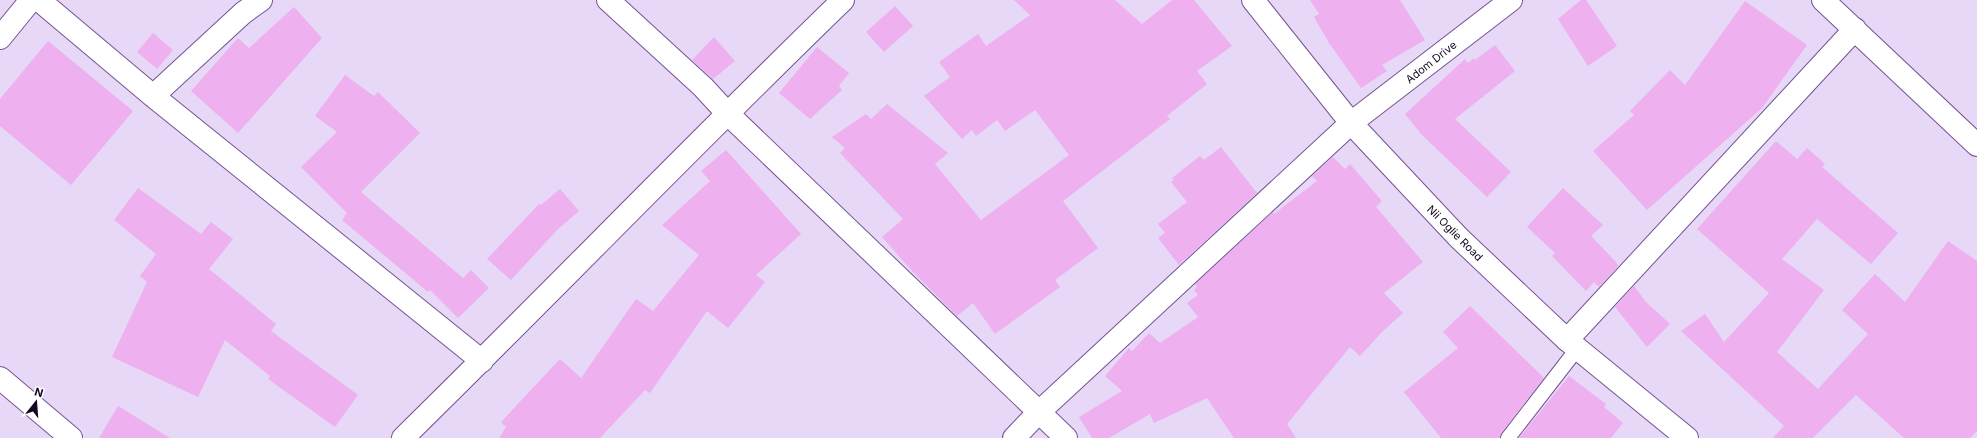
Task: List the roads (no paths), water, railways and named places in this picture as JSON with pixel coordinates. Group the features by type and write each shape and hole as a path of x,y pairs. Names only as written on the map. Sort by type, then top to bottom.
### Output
{"street":[{"path":"0,38 31,0"},
{"path":"39,0 153,96 482,361"},
{"path":"153,96 243,13 261,0"},
{"path":"608,0 703,87 727,113 1038,413 1066,438"},
{"path":"403,438 482,361 727,113 843,0"},
{"name":"Nii Oglie Road","path":"1253,0 1351,123 1459,238 1572,344 1687,438"},
{"name":"Adom Drive","path":"1014,438 1038,413 1351,123 1511,0"},
{"path":"1823,0 1977,145"},
{"path":"1572,344 1855,29"},
{"path":"0,378 72,438"}],"lane":[{"path":"1508,438 1572,344"}]}
